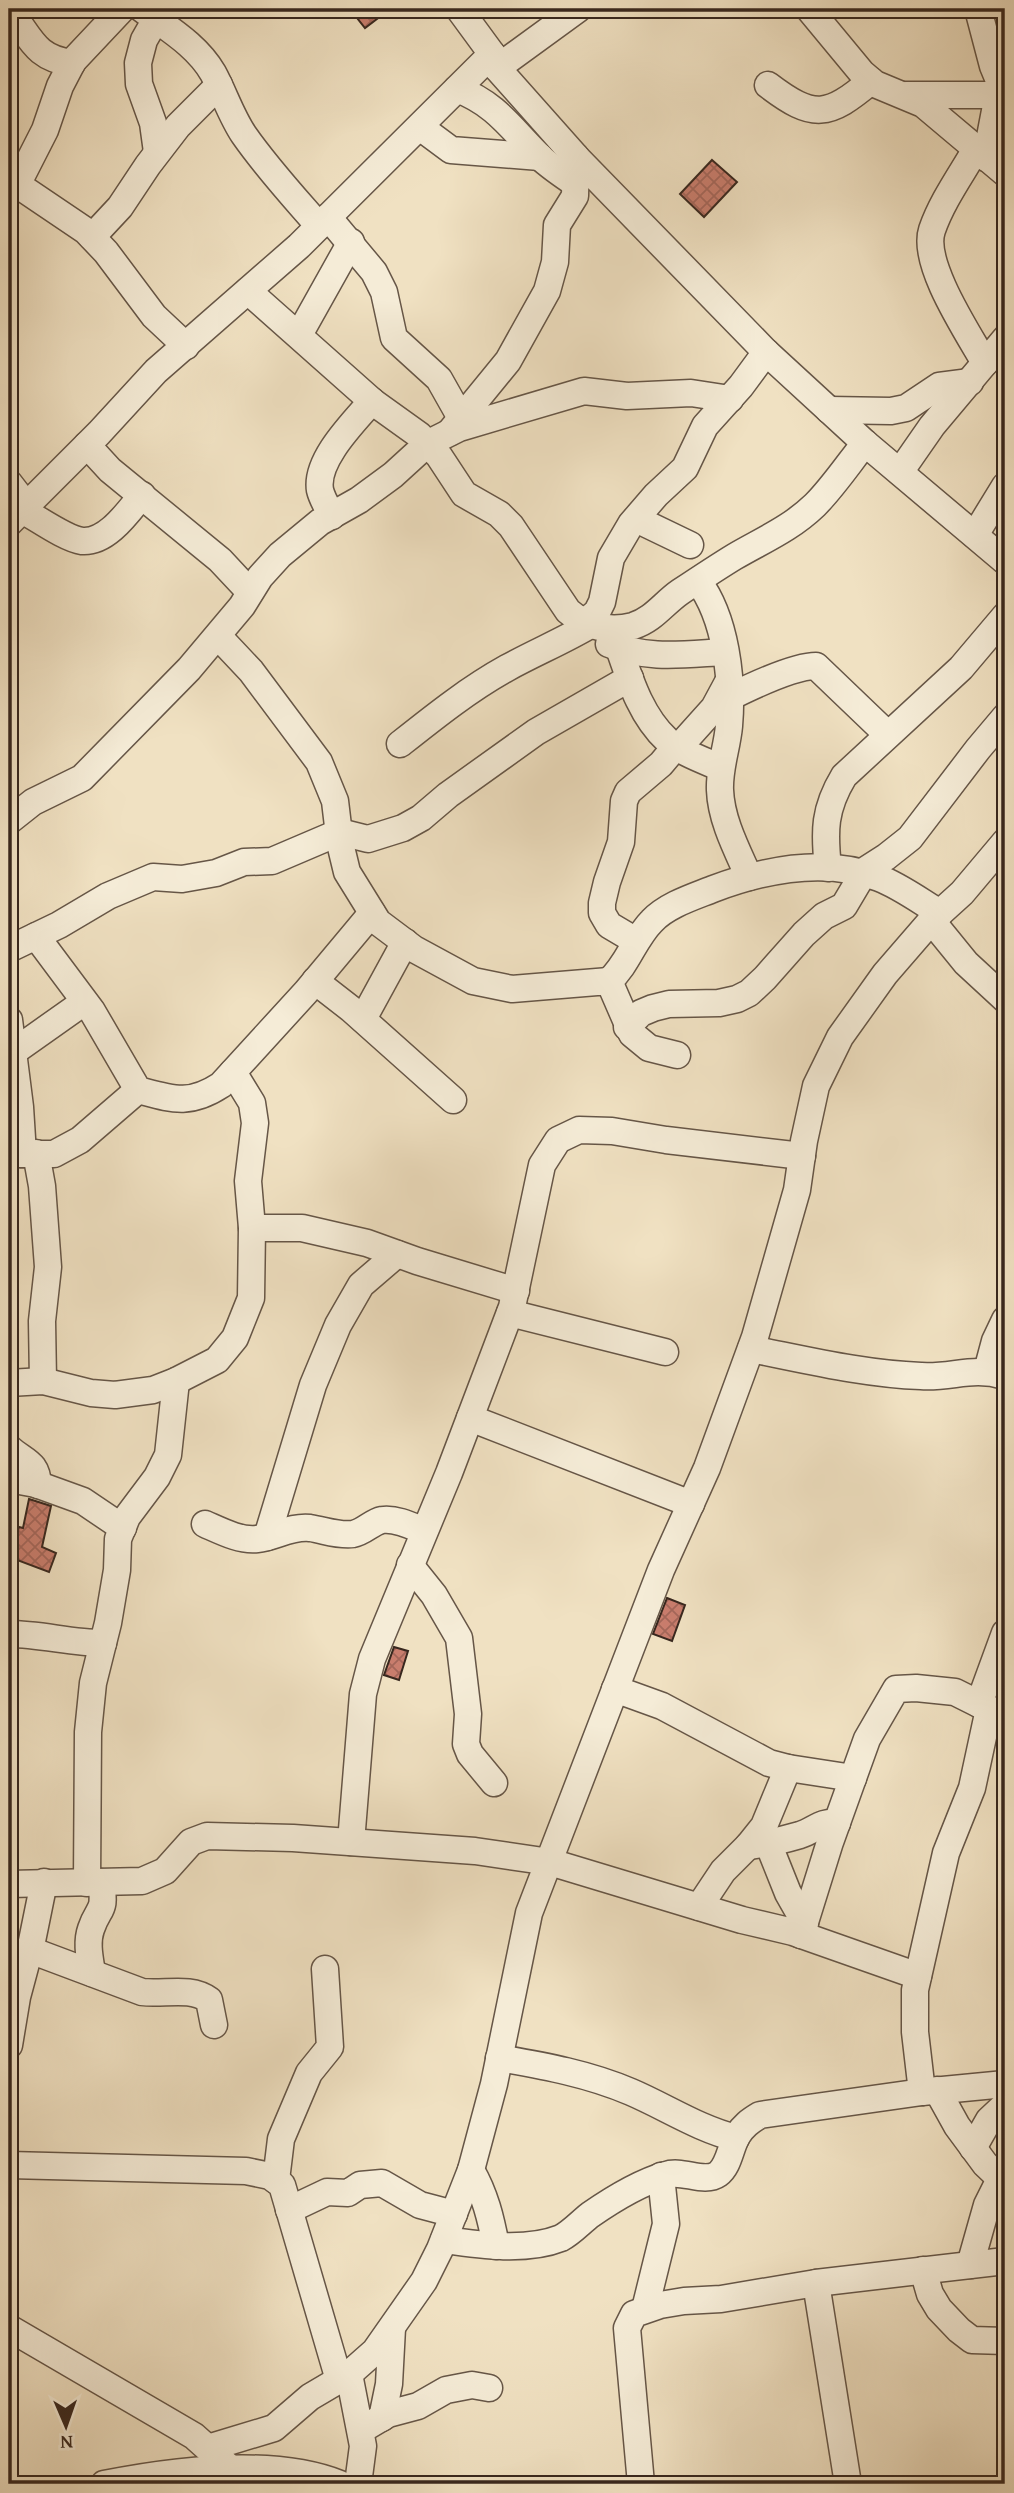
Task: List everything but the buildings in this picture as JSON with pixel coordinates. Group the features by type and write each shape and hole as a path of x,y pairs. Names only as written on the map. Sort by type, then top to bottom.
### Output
{"street":[{"path":"122,9 72,63 60,86 45,130 13,182 92,237 154,316 186,346"},
{"path":"459,9 494,61 576,157 766,352 865,443 1005,561"},
{"path":"19,513 156,371 324,222 457,89 494,61 578,9"},
{"path":"809,9 862,73 871,80 923,104 989,160"},
{"path":"977,372 938,277 931,251 931,233 935,224 989,160 1003,95 978,9"},
{"path":"9,10 35,48 47,58 72,63"},
{"path":"157,152 153,123 139,84 138,63 149,14 202,57 242,131 265,165 324,222 351,242 374,272 384,292 394,338 439,379 446,432 439,456 464,494 499,514 511,526 568,611 586,626 623,668 653,724 677,746 721,768"},
{"path":"768,85 797,106 826,110 839,105 871,80"},
{"path":"92,237 120,207 177,126 219,85"},
{"path":"457,89 482,101 500,114 540,157 576,184"},
{"path":"904,95 1003,95"},
{"path":"420,127 451,150 540,157"},
{"path":"9,821 33,802 82,778 166,694 218,636 281,555 332,516 359,500 446,432 508,361 547,291 555,262 557,225 575,196 576,157"},
{"path":"299,335 351,242"},
{"path":"248,291 372,401 419,435 446,432 584,391 627,396 691,393 730,399"},
{"path":"900,472 932,426 1005,339"},
{"path":"400,744 446,708 506,668 586,626 602,602 611,558 636,519 685,468 705,426 730,399 766,352"},
{"path":"829,410 891,411 906,408 939,386 977,372"},
{"path":"332,516 321,492 320,481 324,465 341,436 372,401"},
{"path":"586,626 604,628 640,623 736,556 782,532 815,505 865,443"},
{"path":"87,445 110,470 220,560 250,592"},
{"path":"9,483 19,513 81,541 100,537 120,521 142,495"},
{"path":"975,535 1005,486"},
{"path":"636,519 690,545"},
{"path":"698,581 717,613 732,677 720,794 735,846 749,877"},
{"path":"828,868 826,817 832,796 844,776 961,667 1005,617"},
{"path":"623,668 640,623"},
{"path":"218,636 251,671 319,762 335,801 347,872 378,922 414,950 473,981 512,989 609,981 619,972 630,949 653,919 678,903 749,877 803,866 862,873 880,878 935,916 966,963 1005,999"},
{"path":"9,948 36,936 108,895 145,879 182,879 216,873 244,862 272,861 340,832 368,839 404,828 623,668 660,656 732,677 816,666 887,734"},
{"path":"636,941 609,925 602,913 602,903 621,842 624,801 628,792 661,764 714,708 732,677"},
{"path":"627,1027 641,1013 653,1008 669,1004 719,1003 749,993 804,934 824,916 844,905 862,873 910,838 1005,717"},
{"path":"208,2448 274,2428 310,2397 344,2377 375,2351 424,2281 444,2240 471,2170 499,2058 529,1913 661,1570 707,1468 751,1349 797,1190 816,1086 840,1037 885,974 935,916 962,893 1005,842"},
{"path":"36,936 84,1002 138,1090 167,1098 189,1100 207,1094 221,1085 372,913"},
{"path":"363,1019 405,942"},
{"path":"315,981 363,1019 453,1100"},
{"path":"609,981 627,1027 640,1042 649,1048 677,1055"},
{"path":"12,1053 84,1002"},
{"path":"9,1020 20,1107 22,1154 42,1186 48,1267 42,1321 43,1381"},
{"path":"9,1383 43,1381 91,1393 114,1395 153,1390 217,1360 234,1338 251,1298 252,1228 248,1181 255,1123 252,1103 233,1072"},
{"path":"22,1154 54,1154 80,1140 138,1090"},
{"path":"351,1842 363,1694 372,1659 470,1418 513,1302 542,1165 558,1140 579,1130 612,1131 802,1156"},
{"path":"252,1228 302,1228 367,1243 513,1302 665,1352"},
{"path":"267,1537 313,1385 338,1325 361,1285 397,1254"},
{"path":"751,1349 881,1373 934,1376 996,1373 995,1341 1005,1320"},
{"path":"92,1973 89,1938 91,1928 104,1904 94,1883 88,1732 93,1683 117,1570 118,1539 127,1517 157,1477 168,1455 176,1381"},
{"path":"470,1418 691,1504"},
{"path":"9,1448 32,1464 38,1485"},
{"path":"9,1479 38,1485 83,1501 106,1514 122,1528"},
{"path":"205,1524 238,1537 254,1540 290,1528 352,1534 382,1520 401,1522 424,1531"},
{"path":"410,1565 434,1595 459,1638 468,1714 466,1744 470,1754 494,1783"},
{"path":"970,2265 987,2205 1002,2173 985,2164 929,2091 915,2032 915,1990 946,1853 972,1788 991,1710 1005,1633"},
{"path":"9,1634 35,1634 81,1643 103,1643"},
{"path":"615,1689 662,1706 769,1763 853,1778"},
{"path":"803,1929 867,1739 896,1689 955,1692 991,1710"},
{"path":"788,1768 758,1845 788,1893 803,1929"},
{"path":"699,1907 723,1871 758,1845 808,1832 822,1822 837,1823"},
{"path":"9,1884 142,1881 165,1871 191,1842 207,1836 475,1851 550,1862 699,1907 803,1929 918,1976"},
{"path":"9,2045 17,1997 44,1882"},
{"path":"30,1950 142,1992 200,1993 209,2000 214,2025"},
{"path":"276,2180 281,2139 309,2073 330,2047 325,1969"},
{"path":"499,2058 594,2077 634,2093 717,2134 736,2138"},
{"path":"444,2240 496,2246 531,2244 562,2237 590,2215 647,2181 670,2173 709,2178 716,2176 723,2170 736,2138 746,2124 760,2115 929,2091 1005,2084"},
{"path":"973,2148 989,2120 1005,2105"},
{"path":"9,2165 246,2171 270,2176 276,2180 282,2185 344,2377 372,2424"},
{"path":"471,2170 481,2187 496,2246"},
{"path":"645,2309 666,2224 661,2176"},
{"path":"289,2210 327,2192 348,2193 360,2185 382,2183 420,2205 454,2214"},
{"path":"641,2484 627,2328 634,2314 645,2309 816,2283 1005,2261"},
{"path":"923,2270 930,2294 939,2309 959,2330 972,2340 1005,2341"},
{"path":"816,2283 848,2484"},
{"path":"358,2484 363,2446 389,2384 392,2326"},
{"path":"9,2328 194,2436 232,2470"},
{"path":"372,2424 418,2406 458,2386 489,2388"},
{"path":"104,2484 132,2482 150,2475 272,2468 323,2477 340,2484"}]}
